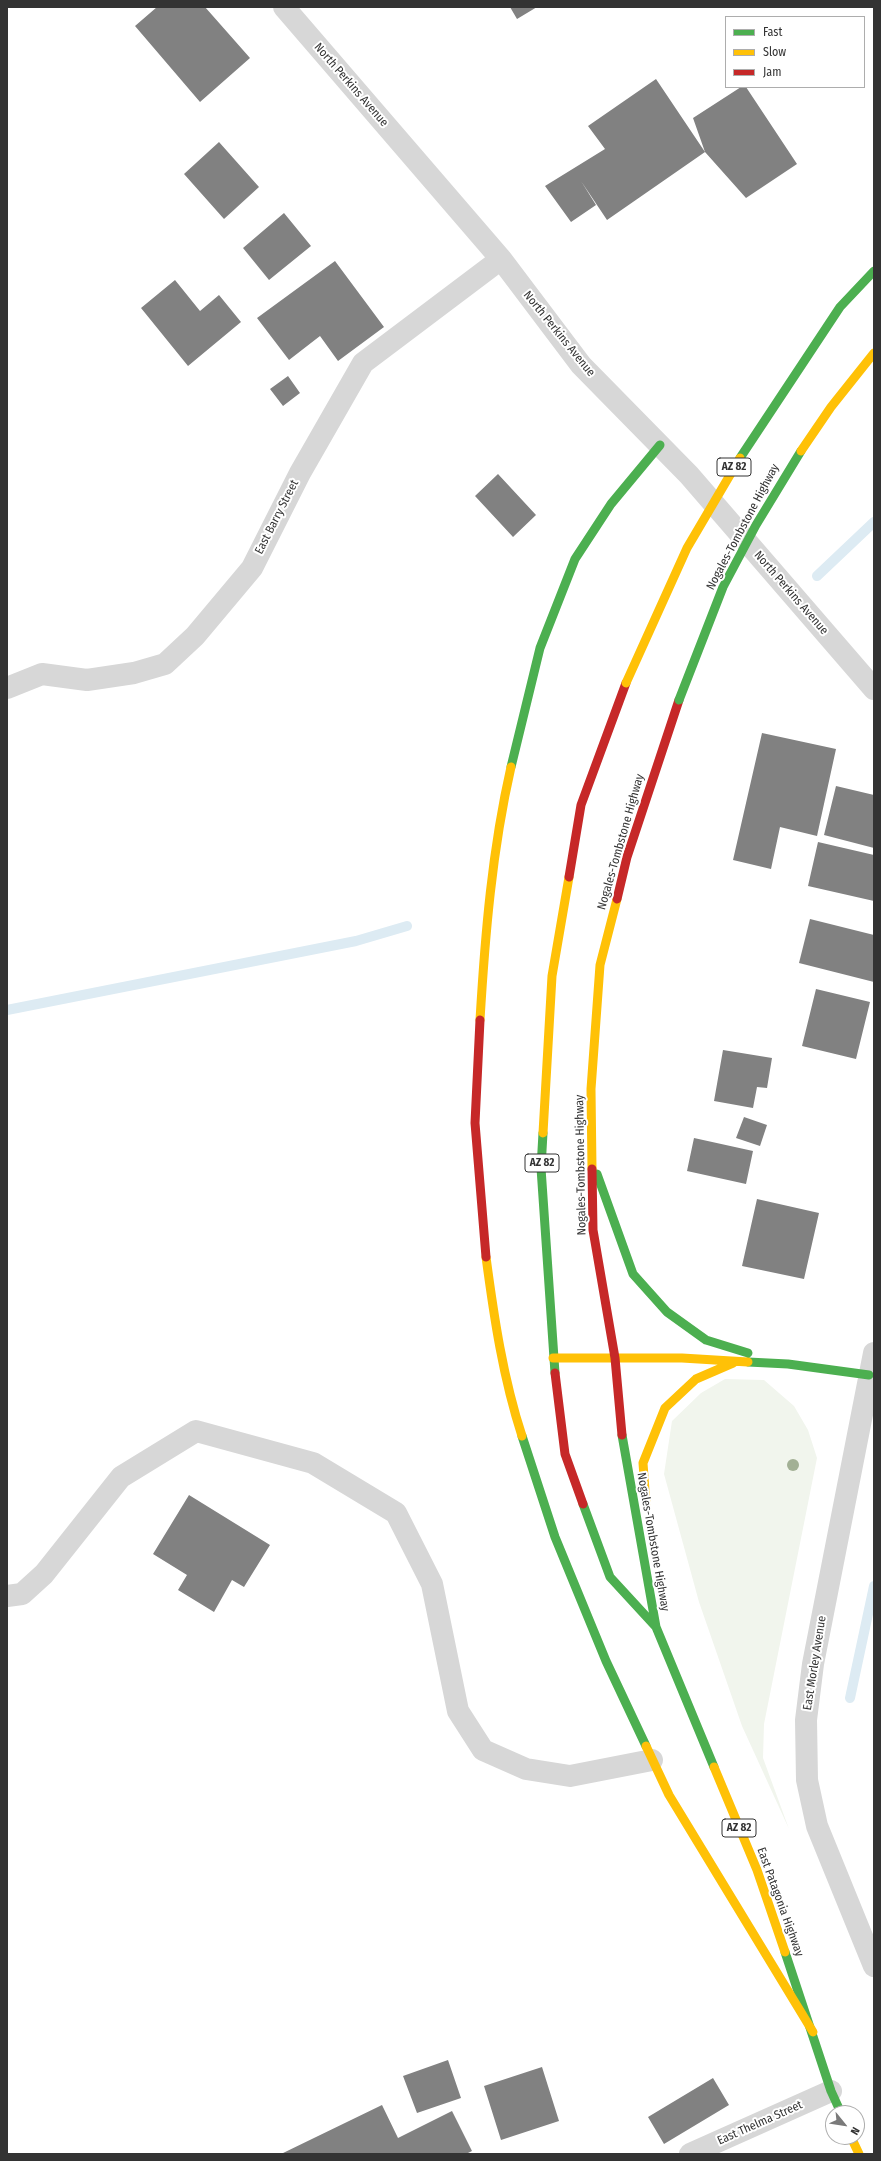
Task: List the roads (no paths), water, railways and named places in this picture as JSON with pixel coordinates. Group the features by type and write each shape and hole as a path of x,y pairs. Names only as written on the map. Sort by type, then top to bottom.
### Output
{"main road":[{"name":"Nogales-Tombstone Highway","path":"656,1627 610,1577 565,1454 553,1358 541,1168 552,976 581,805 626,683 687,548 742,455 840,307 874,271"},
{"name":"Nogales-Tombstone Highway","path":"656,1627 623,1443 615,1358 593,1230 590,1156 591,1089 600,965 627,857 667,732 722,588 789,467 852,379 874,352"},
{"path":"660,445 611,504 575,559 540,648 505,794 485,934 475,1123 482,1222 494,1320 515,1414 555,1537 606,1661 669,1795 813,2032"},
{"path":"590,1156 634,1274 667,1312 706,1340 788,1364"},
{"path":"553,1358 682,1358 788,1364 869,1375"},
{"path":"647,1510 643,1463 665,1408 696,1379 737,1361"},
{"path":"648,1526 656,1627"},
{"name":"East Patagonia Highway","path":"656,1627 757,1870 813,2032"},
{"name":"AZ 82","path":"813,2032 831,2091 837,2105"}],"street":[{"name":"North Perkins Avenue","path":"284,7 501,259 581,365 689,475 874,689"},
{"name":"East Barry Street","path":"7,688 42,674 87,680 134,673 165,664 194,636 252,568 300,473 363,363 501,259"},
{"name":"East Morley Avenue","path":"874,1354 813,1664 806,1720 808,1780 817,1826 874,1966"},
{"path":"7,1596 22,1594 44,1574 121,1477 196,1431 313,1463 396,1513 432,1584 458,1710 483,1750 526,1769 570,1776 652,1760"},
{"name":"East Thelma Street","path":"690,2154 831,2091"}],"waterway":[{"path":"817,576 874,522"},
{"path":"7,1010 356,941 407,926"},
{"path":"850,1698 874,1586"}]}
